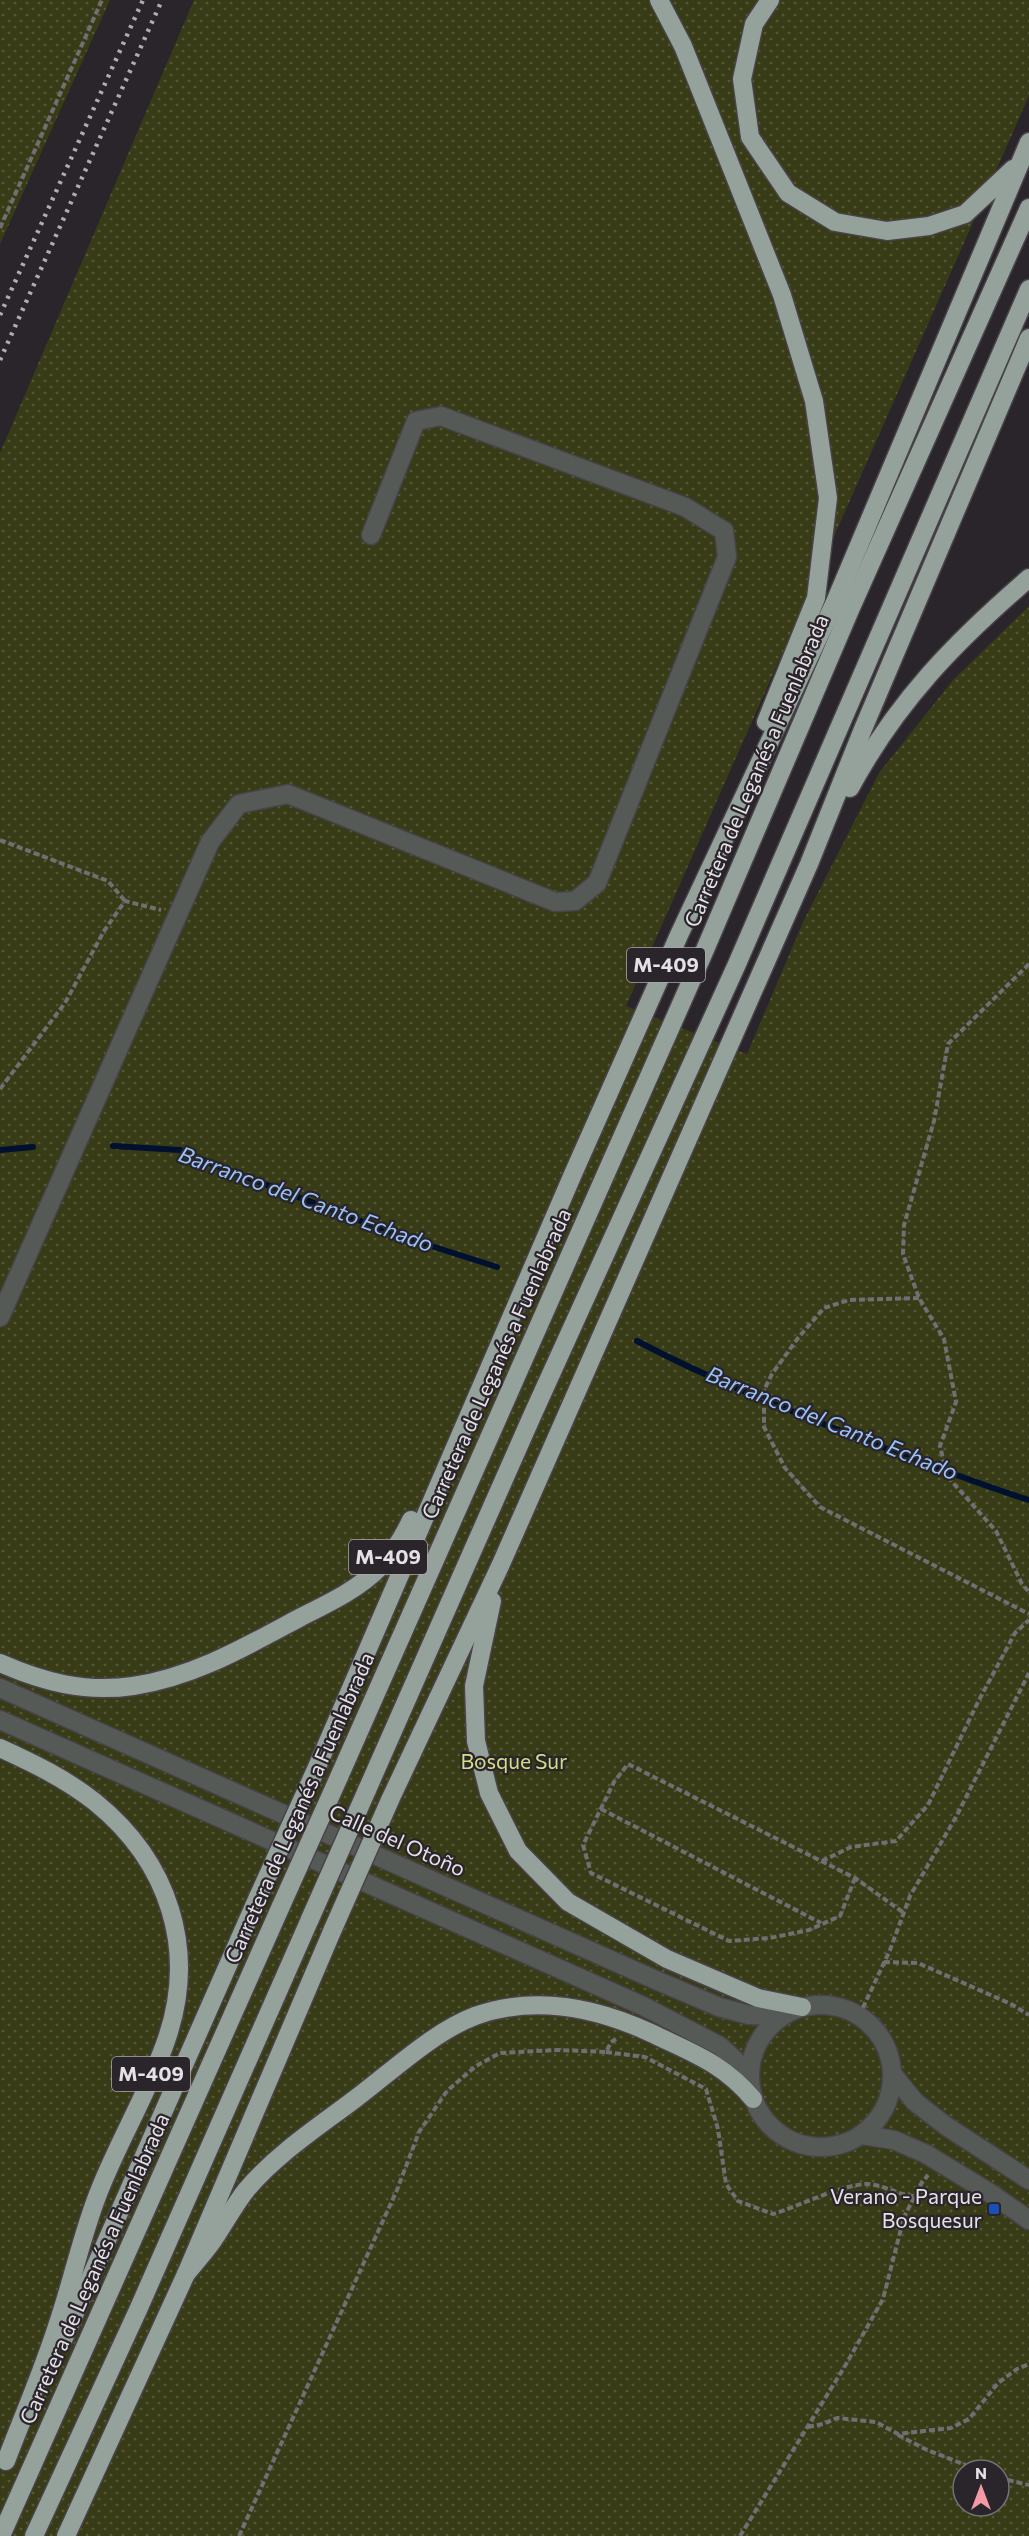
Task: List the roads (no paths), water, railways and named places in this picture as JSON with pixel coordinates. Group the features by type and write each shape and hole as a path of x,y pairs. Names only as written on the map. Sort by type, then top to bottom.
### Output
{"highway":[{"path":"659,0 683,46 782,295 814,401 828,498 816,598 679,935"},
{"path":"770,0 754,24 741,80 750,137 788,193 835,222 888,231 929,226 965,214 1019,164"},
{"name":"M-409","path":"3,2468 84,2293 317,1767 573,1174 679,935 835,602 1029,142"},
{"name":"Carretera de Leganés a Fuenlabrada","path":"1,2536 704,952 850,610 1029,208"},
{"name":"M-409","path":"34,2536 138,2310 536,1406 737,964 1029,288"},
{"path":"66,2536 186,2274 333,1929 390,1800 501,1564 809,864 863,729 1029,338"},
{"path":"809,864 863,764 901,707 947,654 1029,578"},
{"name":"M-409","path":"0,1663 35,1678 77,1687 132,1686 184,1674 239,1651 353,1590 381,1567 402,1540 573,1174"},
{"path":"501,1564 474,1686 476,1741 489,1793 518,1851 568,1902 667,1959 758,1998 802,2007"},
{"name":"M-409","path":"0,1748 50,1772 94,1802 135,1840 161,1882 178,1939 179,1988 166,2041 98,2193 59,2321 3,2468"},
{"path":"186,2274 211,2244 246,2191 273,2161 437,2036 473,2017 494,2011 555,2004 591,2012 635,2026 715,2064 736,2080 753,2099"}],"street":[{"path":"0,1317 210,842 239,804 288,794 555,902 575,901 597,882 727,557 724,531 685,507 441,416 416,421 371,534"},
{"name":"Calle del Otoño","path":"0,1688 658,1981 749,2015 781,2016"},
{"path":"0,1720 643,2006 720,2046 749,2073"},
{"path":"802,2007 848,2009 872,2024 890,2052 894,2076 890,2100 881,2117 862,2135 842,2145 817,2148 786,2139 763,2119 753,2099 749,2073 752,2057 761,2036 781,2016 802,2007"},
{"path":"894,2076 915,2102 946,2126 1029,2180"},
{"path":"862,2135 894,2140 926,2154 1029,2220"}],"waterway":[{"name":"Barranco del Canto Echado","path":"113,1146 180,1150 400,1236 497,1267"},
{"name":"Barranco del Canto Echado","path":"0,1150 33,1147"},
{"name":"Barranco del Canto Echado","path":"637,1341 721,1382 808,1418 947,1472 1029,1500"}],"railway":[{"path":"0,315 143,0"},
{"path":"0,360 162,0"}],"place":[{"name":"Verano - Parque Bosquesur","path":"994,2209"}],"park label":[{"name":"Bosque Sur","path":"514,1762"}]}
